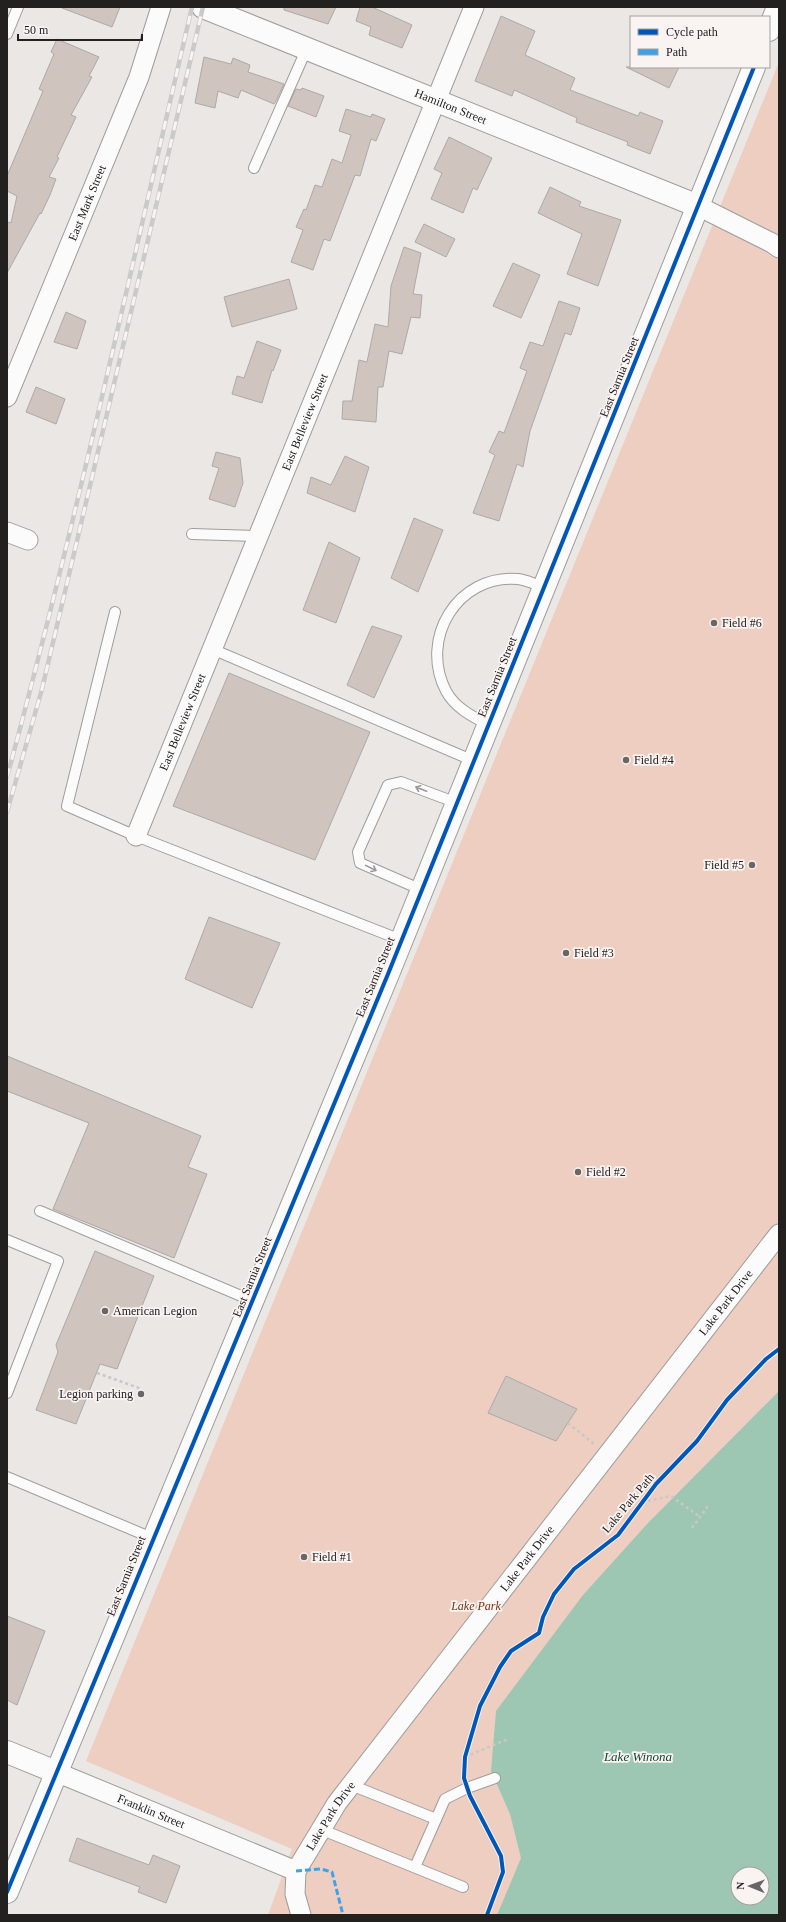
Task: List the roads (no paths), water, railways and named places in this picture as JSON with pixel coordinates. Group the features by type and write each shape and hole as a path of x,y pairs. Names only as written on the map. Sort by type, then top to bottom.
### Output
{"main road":[{"name":"Hamilton Street","path":"203,7 698,206"},
{"path":"770,27 778,7"},
{"name":"East Sarnia Street","path":"7,1892 152,1538 253,1301 422,890 754,68"},
{"name":"Franklin Street","path":"7,1752 56,1772"}],"street":[{"name":"East Mark Street","path":"7,397 139,77 161,7"},
{"name":"East Belleview Street","path":"136,836 474,7"},
{"path":"698,206 772,243 779,248"},
{"path":"7,532 28,540"},
{"name":"Lake Park Drive","path":"301,1915 295,1894 296,1871 320,1829 351,1785 779,1234"},
{"name":"Franklin Street","path":"56,1772 296,1871"},
{"path":"286,1915 295,1894"}],"lane":[{"path":"7,34 18,7"},
{"path":"254,168 307,48"},
{"path":"192,534 258,536"},
{"path":"489,725 465,712 447,692 437,666 438,639 445,620 448,614 467,594 491,582 518,579 544,587"},
{"path":"115,612 67,806 136,836 401,940"},
{"path":"212,649 474,761"},
{"path":"422,890 360,863 358,852 388,785 401,782 457,803"},
{"path":"40,1211 253,1301"},
{"path":"7,1240 58,1261 7,1393"},
{"path":"7,1477 152,1538"},
{"path":"416,1867 445,1799 467,1788 495,1778"},
{"path":"351,1785 436,1819"},
{"path":"320,1829 463,1886"}],"water":[{"name":"Lake Winona","path":"779,1391 779,1915 497,1915 521,1858 510,1814 491,1771 496,1711 583,1595 648,1523"}],"railway":[{"path":"7,777 57,586 192,7"},
{"path":"7,812 42,689 203,7"}],"place":[{"name":"Field #6","path":"714,623"},
{"name":"Field #4","path":"626,760"},
{"name":"Field #5","path":"752,865"},
{"name":"Field #3","path":"566,953"},
{"name":"Field #2","path":"578,1172"},
{"name":"American Legion","path":"105,1311"},
{"name":"Legion parking","path":"141,1394"},
{"name":"Field #1","path":"304,1557"}],"park label":[{"name":"Lake Park","path":"476,1606"}]}
